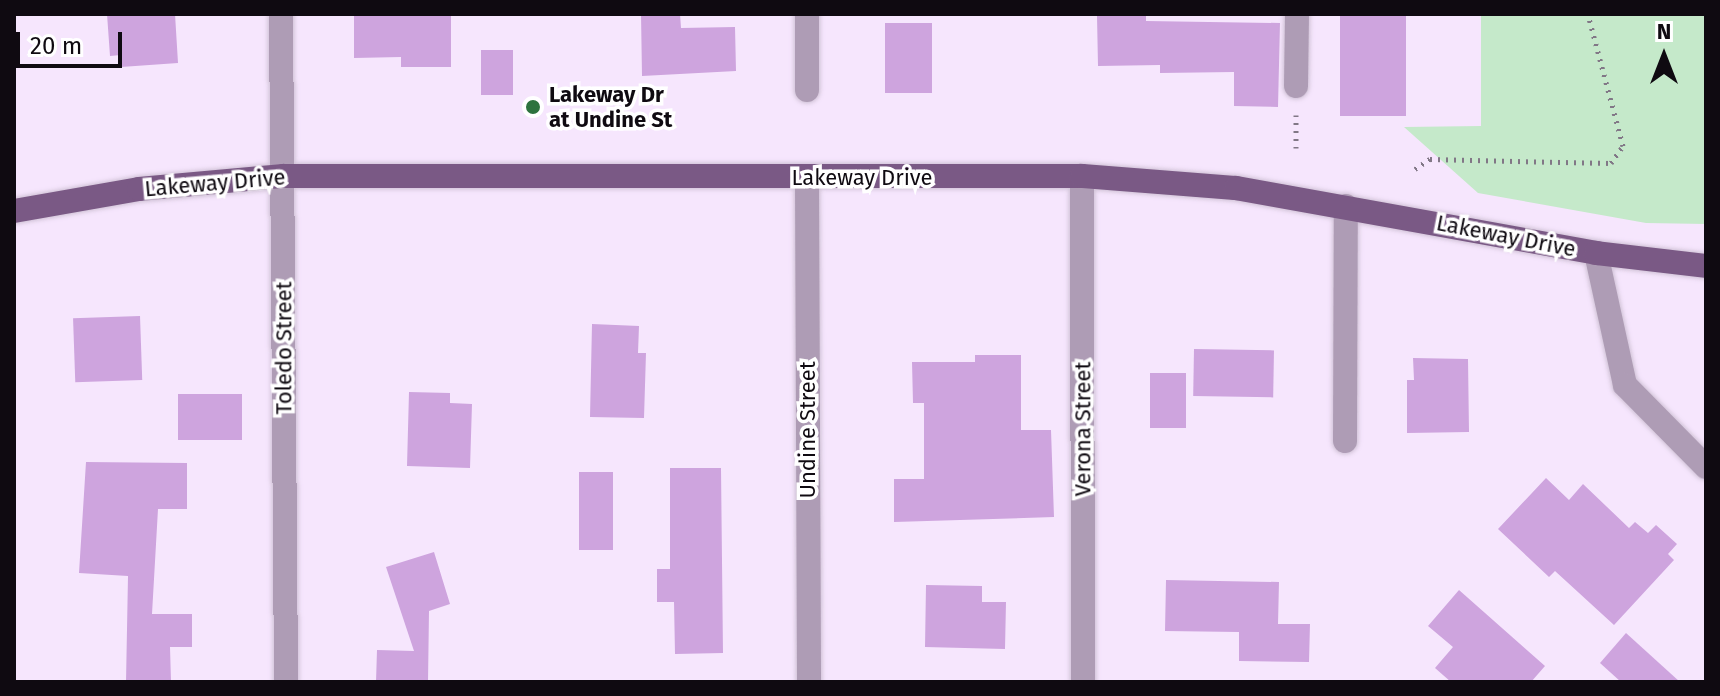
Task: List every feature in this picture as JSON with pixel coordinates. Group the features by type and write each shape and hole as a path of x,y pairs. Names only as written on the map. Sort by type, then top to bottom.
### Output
{"main road":[{"name":"Lakeway Drive","path":"14,211 139,189 283,176 1082,176 1236,188 1596,253 1706,266"}],"street":[{"name":"Toledo Street","path":"281,14 286,682"},
{"path":"807,14 807,90"},
{"path":"1296,86 1297,14"},
{"name":"Verona Street","path":"1082,176 1083,682"},
{"name":"Undine Street","path":"807,178 809,682"},
{"path":"1345,441 1346,206"},
{"path":"1596,253 1625,385 1706,467"}],"path":[{"path":"1415,169 1430,159 1611,163 1623,146 1588,14"}],"green space":[{"path":"1481,14 1706,14 1706,224 1646,223 1478,193 1404,127 1481,126"}],"building":[{"path":"107,14 175,14 178,63 121,67 121,55 110,56"},
{"path":"354,14 451,14 451,67 401,67 401,57 354,58"},
{"path":"641,14 680,14 681,28 735,27 736,71 642,76"},
{"path":"1340,14 1406,14 1406,116 1340,116"},
{"path":"1146,15 1146,21 1280,23 1278,107 1234,106 1234,72 1160,73 1160,65 1098,66 1097,16"},
{"path":"885,23 932,23 932,93 885,93"},
{"path":"481,50 513,50 513,95 481,95"},
{"path":"140,316 142,380 75,382 73,318"},
{"path":"592,324 639,326 638,353 646,353 644,418 590,417"},
{"path":"1194,349 1274,350 1273,397 1193,396"},
{"path":"975,355 1021,355 1021,430 1051,430 1054,517 894,522 894,479 924,479 924,403 913,403 912,362 975,362"},
{"path":"1413,358 1468,359 1469,432 1407,433 1407,380 1414,380"},
{"path":"1150,373 1186,373 1186,428 1150,428"},
{"path":"409,392 450,393 450,403 472,404 470,468 407,466"},
{"path":"178,394 242,394 242,440 178,440"},
{"path":"86,462 187,463 187,509 158,509 152,614 192,614 192,647 170,647 171,682 126,682 128,576 79,573"},
{"path":"670,468 721,468 723,653 675,654 674,602 657,602 657,569 670,569"},
{"path":"579,472 613,472 613,550 579,550"},
{"path":"1546,478 1569,500 1583,484 1629,528 1635,522 1648,533 1656,525 1677,544 1668,554 1674,560 1614,625 1555,571 1549,577 1498,529"},
{"path":"434,552 450,604 429,611 428,682 376,682 377,650 414,651 386,567"},
{"path":"1166,580 1279,582 1278,624 1310,624 1309,662 1239,661 1239,632 1165,631"},
{"path":"926,585 982,586 982,602 1006,602 1005,649 925,647"},
{"path":"1459,590 1545,666 1531,682 1451,682 1435,668 1453,647 1428,626"},
{"path":"1626,633 1680,682 1621,682 1600,663"}],"place":[{"name":"Lakeway Dr at Undine St","path":"533,107"}]}
